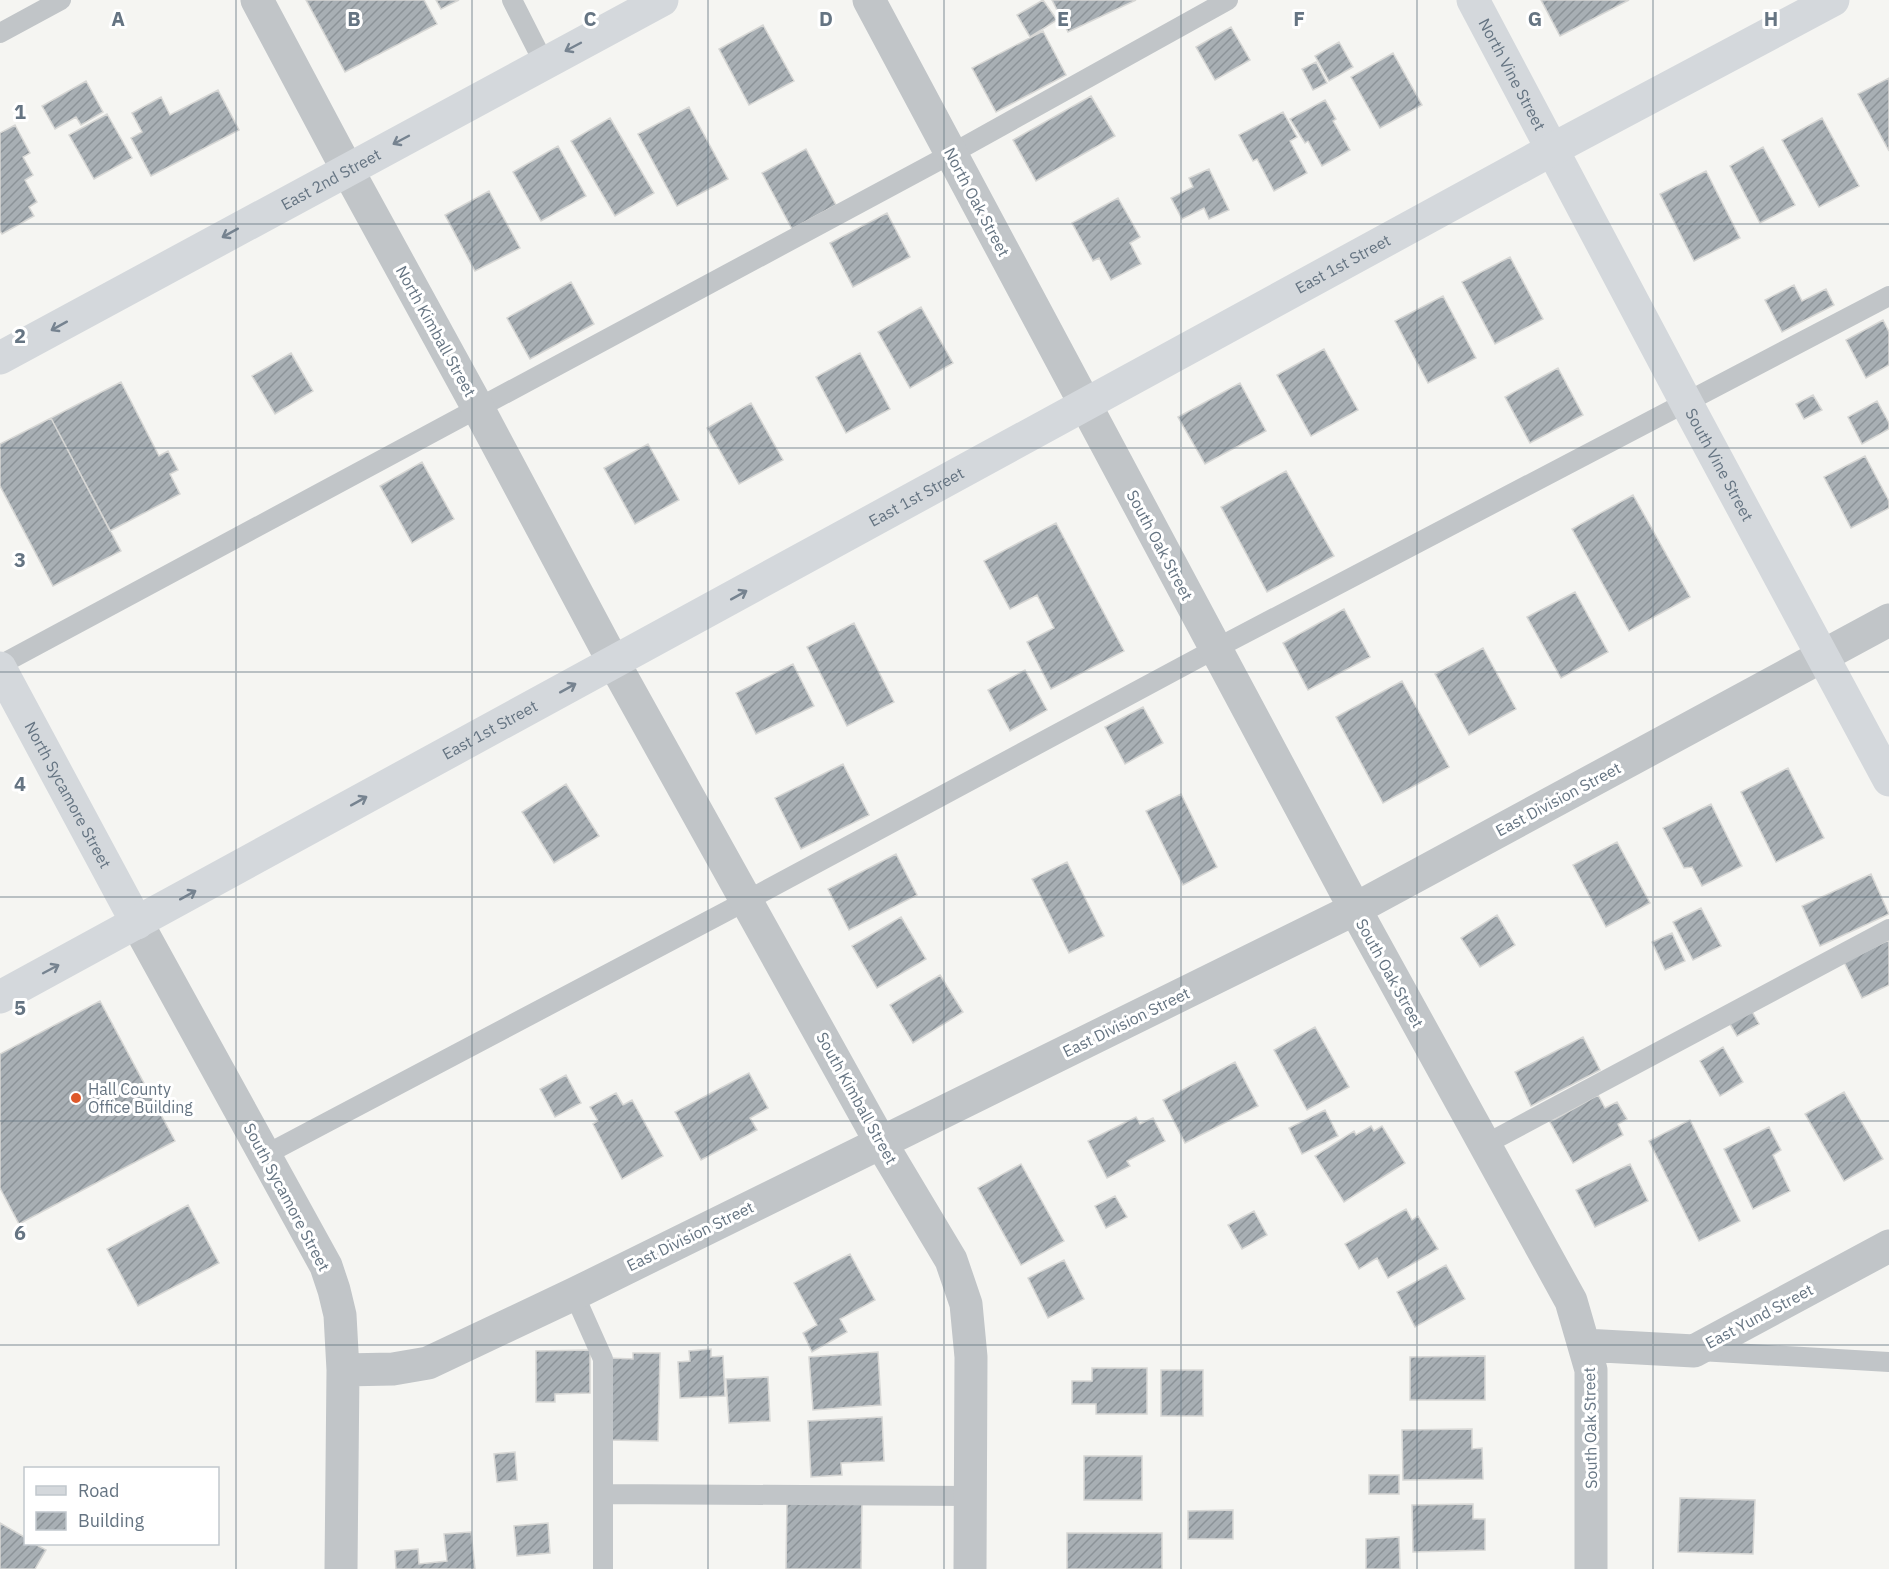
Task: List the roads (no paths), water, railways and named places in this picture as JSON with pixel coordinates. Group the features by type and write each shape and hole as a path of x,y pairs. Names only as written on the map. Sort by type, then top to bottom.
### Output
{"main road":[{"name":"East 2nd Street","path":"0,358 662,0"},
{"name":"North Vine Street","path":"1473,0 1553,149"},
{"name":"East 1st Street","path":"0,997 1553,149 1833,0"},
{"name":"South Vine Street","path":"1553,149 1889,780"},
{"name":"North Sycamore Street","path":"0,667 137,923"}],"street":[{"name":"North Kimball Street","path":"257,0 614,663"},
{"name":"North Oak Street","path":"868,0 1085,405"},
{"name":"South Oak Street","path":"1085,405 1355,909 1571,1301 1591,1370 1591,1569"},
{"name":"East Division Street","path":"343,1370 393,1369 428,1363 574,1294 1355,909 1889,620"},
{"name":"South Kimball Street","path":"614,663 881,1143 951,1260 966,1304 972,1357 970,1569"},
{"name":"South Sycamore Street","path":"137,923 266,1155 328,1274 340,1315 343,1370 341,1569"},
{"name":"East Yund Street","path":"1584,1345 1694,1351 1889,1246"}],"lane":[{"path":"0,33 61,0"},
{"path":"512,0 544,63"},
{"path":"0,667 951,154 1228,0"},
{"path":"266,1155 1215,649 1687,404 1889,296"},
{"path":"1484,1145 1889,929"},
{"path":"574,1294 603,1359 603,1569"},
{"path":"1694,1351 1889,1362"},
{"path":"603,1494 970,1496"}],"place":[{"name":"Hall County Office Building","path":"76,1098"}]}
